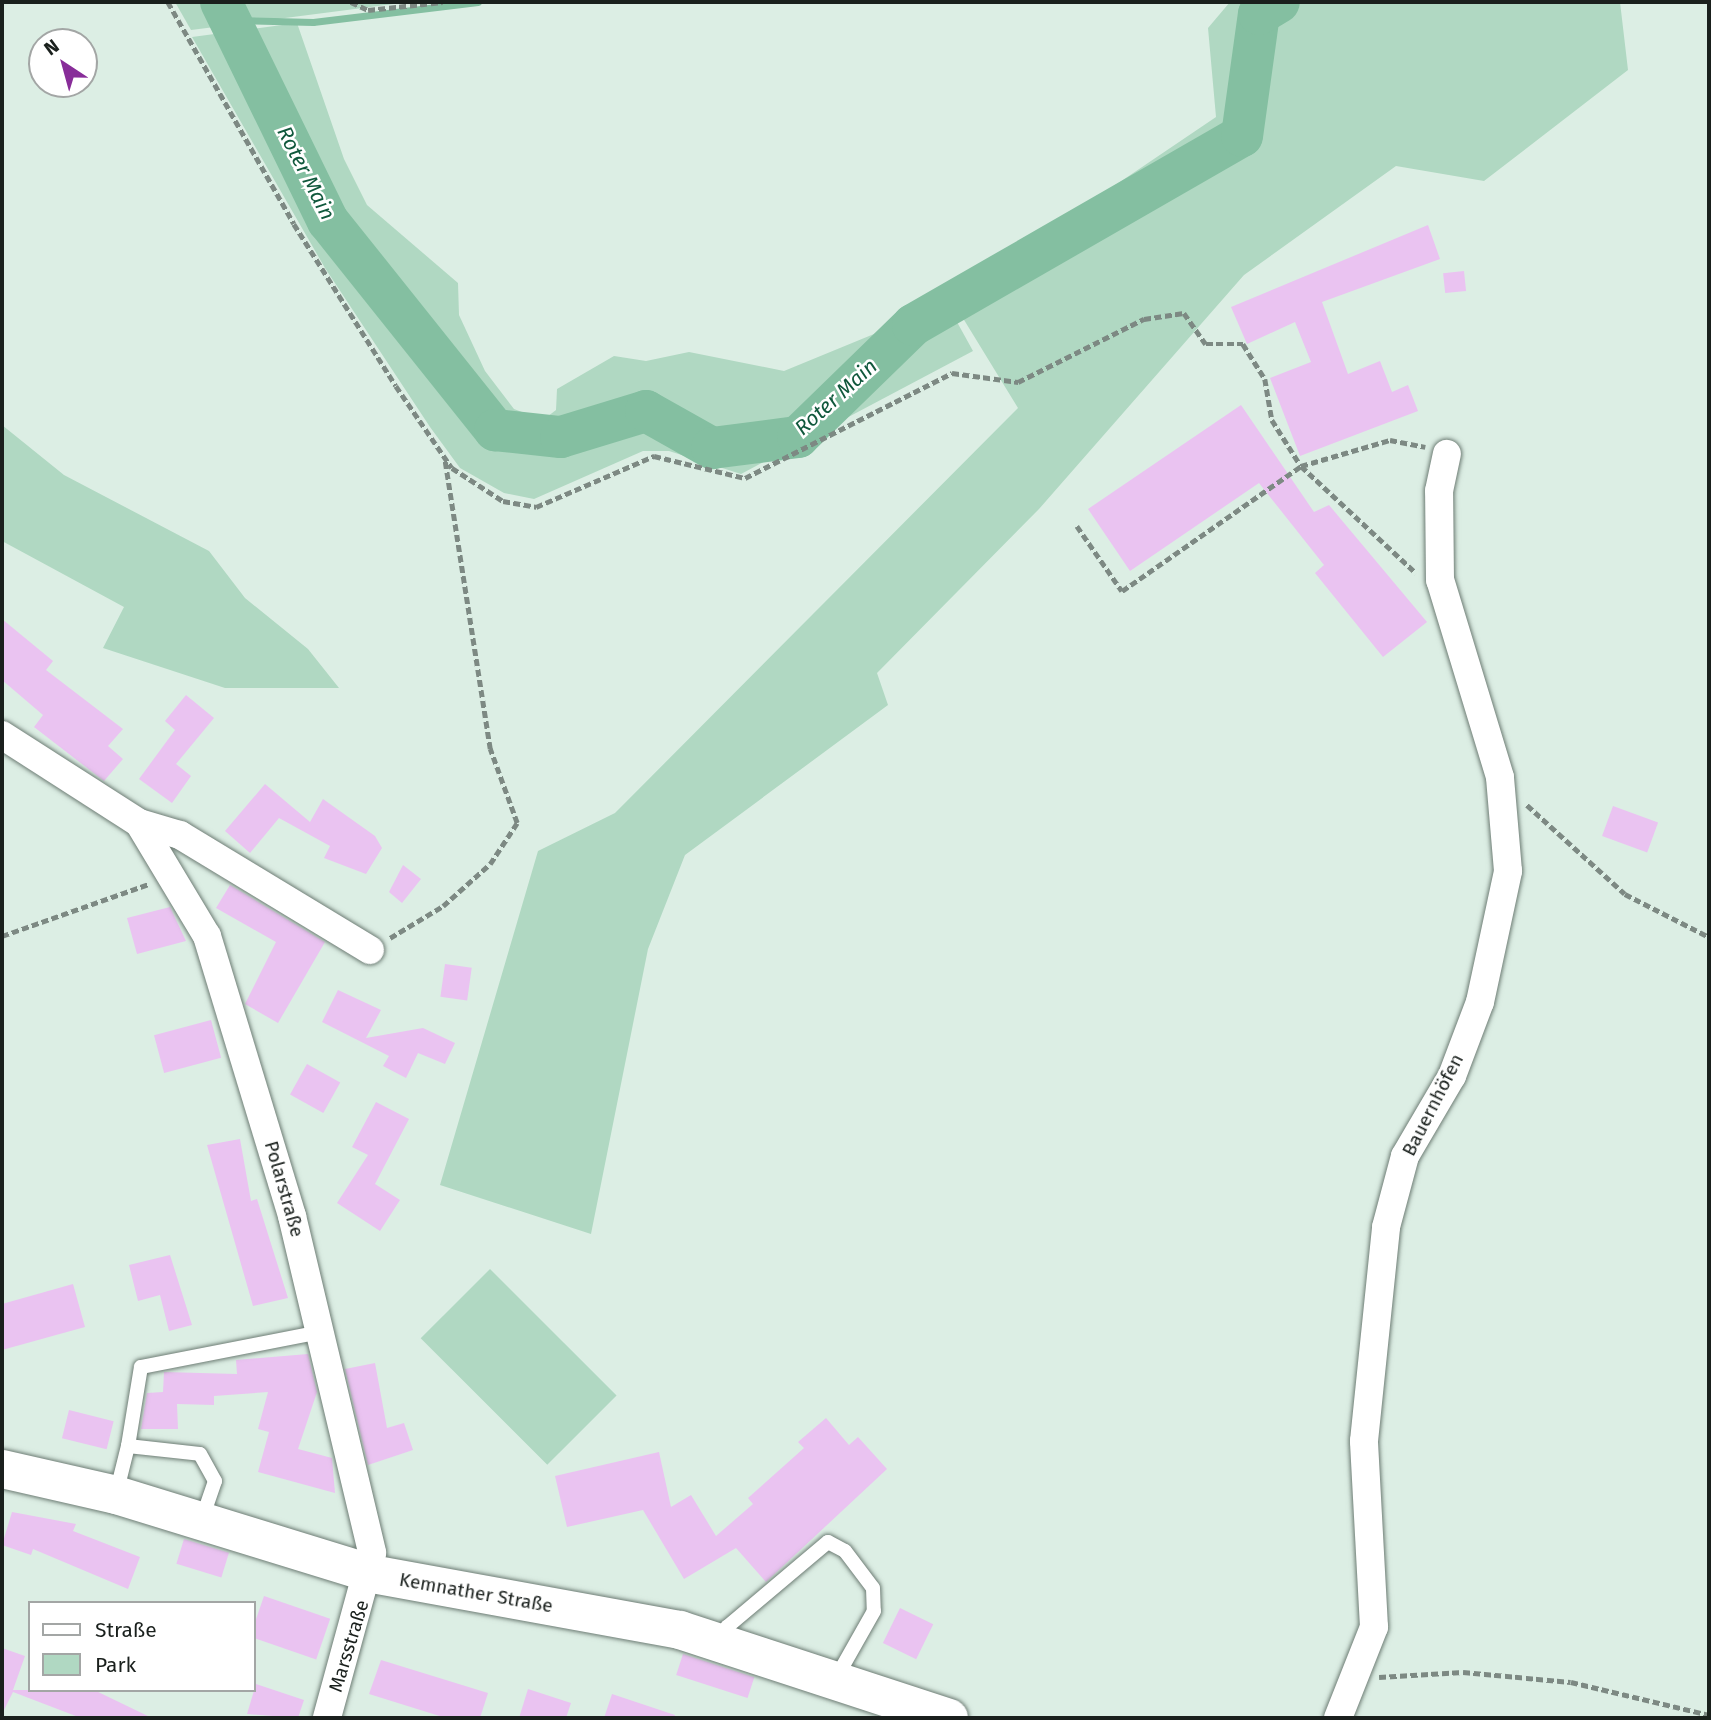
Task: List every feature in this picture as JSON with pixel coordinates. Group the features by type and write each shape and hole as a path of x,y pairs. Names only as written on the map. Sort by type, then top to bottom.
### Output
{"main road":[{"name":"Kemnather Straße","path":"2,1469 116,1495 372,1574 680,1630 949,1718"}],"street":[{"name":"Bauernhöfen","path":"1338,1718 1342,1695 1357,1678 1374,1627 1364,1441 1386,1227 1405,1156 1452,1076 1480,1002 1508,871 1500,777 1440,580 1439,491 1447,454"},
{"name":"Polarstraße","path":"2,735 139,823 180,835 370,950"},
{"name":"Polarstraße","path":"139,823 206,936 280,1170 372,1553 372,1574"},
{"name":"Marsstraße","path":"327,1718 372,1574"}],"lane":[{"path":"116,1495 128,1446 141,1367 321,1332"},
{"path":"128,1446 200,1454 215,1481 202,1520"},
{"path":"720,1643 727,1627 828,1542 845,1551 865,1575 873,1600 869,1622 834,1681"}],"path":[{"path":"168,2 293,225 444,457 503,501 536,507 654,456 745,478 952,373 1018,382 1144,319 1184,313 1206,344 1243,344 1265,379 1272,420 1301,466 1420,577 1440,580"},
{"path":"351,2 368,10 443,2"},
{"path":"1077,526 1122,591 1301,466 1390,440 1447,454"},
{"path":"370,950 443,906 490,863 517,823 490,749 444,457"},
{"path":"1500,777 1625,894 1709,937"},
{"path":"2,936 170,876"},
{"path":"1357,1678 1463,1672 1571,1682 1709,1715"}],"green space":[{"path":"175,2 409,2 191,30"},
{"path":"1230,2 1620,2 1628,70 1484,181 1396,166 1244,275 1039,509 877,673 888,705 685,855 648,949 591,1234 440,1185 538,851 615,813 1018,408 950,297 1216,117 1208,28"},
{"path":"297,23 344,159 367,205 458,283 459,315 485,371 514,409 543,420 556,410 557,389 614,356 646,361 689,352 784,371 891,327 941,293 973,351 741,474 669,451 643,451 534,499 504,493 460,468 430,427 325,268 192,37"},
{"path":"2,425 64,475 209,551 245,598 308,649 339,688 225,688 103,648 124,607 2,541"},
{"path":"490,1269 617,1396 547,1465 421,1338"}],"building":[{"path":"1428,225 1440,259 1322,302 1348,374 1380,361 1392,392 1408,385 1418,411 1300,456 1270,378 1311,362 1295,322 1247,344 1231,307"},
{"path":"1464,271 1466,291 1445,293 1443,273"},
{"path":"1241,405 1314,512 1329,505 1427,622 1383,657 1315,573 1324,565 1259,483 1130,571 1088,509"},
{"path":"2,619 53,661 46,670 123,729 108,746 123,759 104,781 34,727 43,715 2,680"},
{"path":"186,695 214,718 176,764 191,776 172,803 139,779 175,730 165,721"},
{"path":"265,784 310,822 323,799 375,836 382,848 366,874 324,858 330,846 279,818 250,853 225,831"},
{"path":"1613,806 1658,822 1647,852 1602,836"},
{"path":"403,865 421,879 402,903 389,892"},
{"path":"230,885 325,942 278,1023 245,1004 276,942 216,908"},
{"path":"170,907 186,941 137,954 127,918"},
{"path":"445,964 472,968 467,1000 440,997"},
{"path":"338,990 381,1010 366,1038 423,1028 455,1043 445,1064 418,1053 406,1078 383,1066 389,1056 322,1022"},
{"path":"211,1020 221,1058 164,1073 154,1035"},
{"path":"307,1064 340,1082 323,1113 290,1095"},
{"path":"376,1102 409,1119 375,1184 400,1200 380,1231 337,1203 368,1155 352,1147"},
{"path":"240,1139 251,1201 257,1199 288,1298 253,1306 207,1145"},
{"path":"170,1255 192,1325 169,1331 160,1295 138,1301 129,1265"},
{"path":"73,1284 85,1327 2,1350 2,1304"},
{"path":"308,1354 317,1392 298,1449 332,1458 335,1493 258,1472 269,1432 258,1429 268,1392 214,1396 214,1405 177,1404 178,1429 141,1429 147,1393 163,1392 164,1372 237,1374 236,1360"},
{"path":"375,1363 387,1428 404,1423 413,1450 368,1465 345,1369"},
{"path":"69,1410 114,1421 107,1449 62,1438"},
{"path":"826,1418 849,1445 858,1437 887,1469 766,1582 736,1548 684,1579 643,1510 567,1527 555,1476 659,1452 671,1507 691,1495 716,1536 753,1504 748,1498 804,1448 798,1442"},
{"path":"12,1512 76,1524 73,1531 140,1557 128,1589 33,1549 31,1555 2,1545"},
{"path":"184,1539 229,1553 221,1578 176,1564"},
{"path":"264,1596 330,1619 316,1659 256,1639 256,1619"},
{"path":"900,1608 933,1624 916,1659 883,1643"},
{"path":"2,1648 25,1656 13,1690 98,1692 152,1718 81,1718 13,1692 2,1714"},
{"path":"683,1654 754,1677 748,1698 676,1675"},
{"path":"381,1660 488,1693 480,1718 446,1718 369,1694"},
{"path":"256,1684 304,1700 298,1718 247,1714 254,1692 256,1692"},
{"path":"528,1689 571,1703 566,1718 519,1718"},
{"path":"612,1694 675,1715 674,1718 604,1718"}],"waterway":[{"name":"Roter Main","path":"221,2 328,221 495,430 561,437 646,411 712,448 798,437 913,325 1242,136 1259,14 1279,2"},
{"path":"232,20 313,22 478,2"}]}
